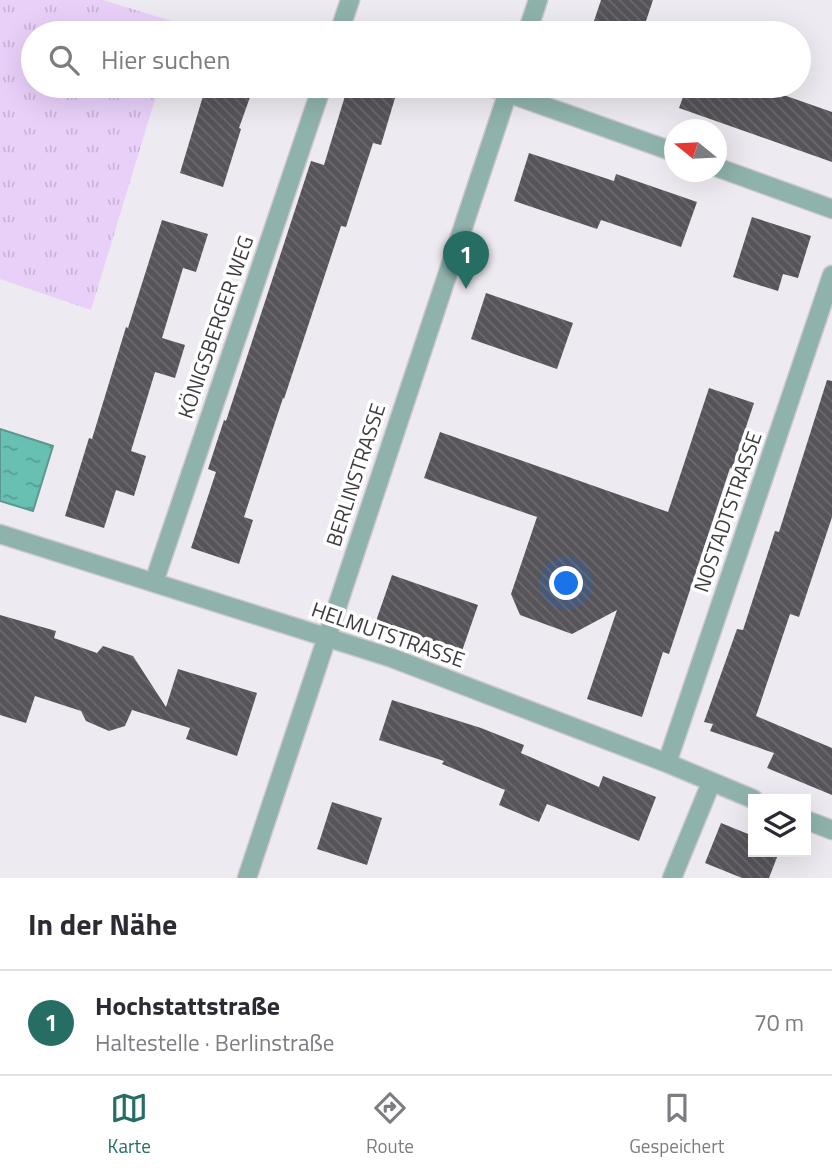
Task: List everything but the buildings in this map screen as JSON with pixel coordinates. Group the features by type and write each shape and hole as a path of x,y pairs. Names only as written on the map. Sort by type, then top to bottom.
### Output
{"street":[{"path":"343,21 350,0"},
{"path":"531,21 538,0"},
{"name":"KÖNIGSBERGER WEG","path":"154,582 318,98"},
{"name":"BERLINSTRASSE","path":"247,878 506,98"},
{"path":"533,98 664,148"},
{"path":"727,171 832,209"},
{"name":"NOSTADTSTRASSE","path":"667,763 832,275"},
{"name":"HELMUTSTRASSE","path":"0,534 392,658 667,763 748,797"},
{"path":"672,878 712,783"},
{"path":"811,822 832,831"}],"green space":[{"path":"0,0 103,0 171,21 21,21 21,98 155,98 91,310 0,279"}],"water":[{"path":"0,429 53,446 33,511 0,501"}],"place":[{"name":"Hochstattstraße","path":"466,289"}]}
